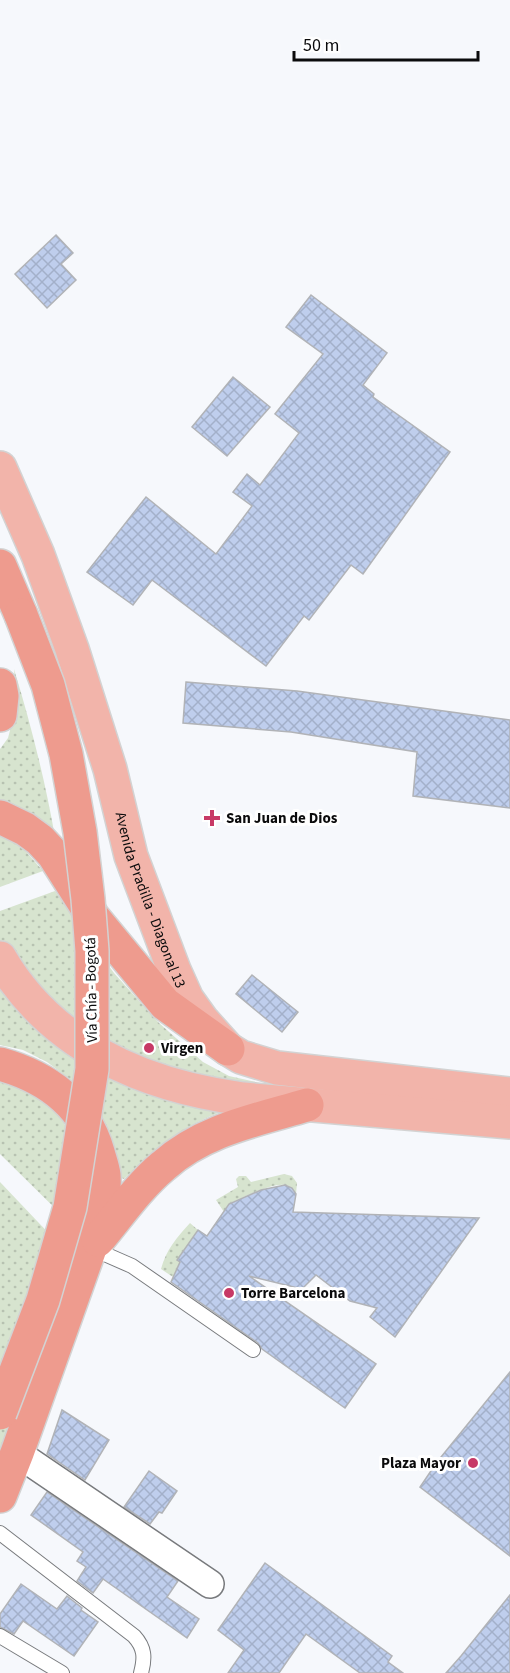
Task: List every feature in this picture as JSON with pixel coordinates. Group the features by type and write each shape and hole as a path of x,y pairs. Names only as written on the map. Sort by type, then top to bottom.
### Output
{"highway":[{"name":"Vía Chía - Bogotá","path":"0,566 51,696 66,754 80,832 92,951 92,1069 70,1207 43,1300 0,1413"},
{"path":"0,685 2,696 0,715"},
{"path":"0,818 25,829 53,854 93,917 165,1004 228,1049"},
{"path":"0,1064 30,1073 57,1090 78,1111 94,1138 104,1174 103,1212 0,1496"},
{"path":"91,1248 140,1189 163,1166 188,1147 218,1131 307,1105"}],"main road":[{"name":"Avenida Pradilla - Diagonal 13","path":"0,468 38,555 72,649 110,768 131,856 174,970 188,999 202,1020 228,1049 241,1057 276,1068 510,1094"},
{"path":"0,958 33,1002 65,1032 115,1064 142,1076 177,1087 243,1099 510,1122"}],"street":[{"path":"17,1453 210,1584"}],"lane":[{"path":"91,1248 132,1266 253,1350"},
{"path":"0,1533 134,1636 141,1644 144,1656 141,1673"},
{"path":"0,1636 62,1673"}],"green space":[{"path":"14,669 37,753 55,837 0,805 0,749 8,738 17,704"},
{"path":"0,836 22,847 43,871 0,887"},
{"path":"55,891 114,973 159,1023 203,1062 229,1076 291,1090 208,1117 166,1142 124,1179 115,1175 75,1083 47,1062 23,1050 0,1045 0,911"},
{"path":"0,1076 25,1086 59,1114 73,1140 74,1227 0,1154"},
{"path":"284,1174 292,1176 297,1183 296,1194 288,1186 273,1186 230,1203 234,1207 224,1212 216,1200 238,1187 236,1179 239,1176 246,1176 251,1182"},
{"path":"0,1182 75,1261 0,1467"},
{"path":"190,1223 198,1230 177,1260 180,1262 173,1277 161,1269 163,1262 172,1244"}],"building":[{"path":"56,235 73,253 61,264 76,280 47,308 15,274"},
{"path":"311,295 387,353 363,385 374,394 373,397 450,452 363,574 351,565 309,620 304,616 266,666 152,580 133,605 87,572 146,497 216,554 252,506 233,492 247,474 260,485 299,433 275,414 323,354 286,327"},
{"path":"233,377 270,407 227,456 192,427"},
{"path":"186,682 297,691 510,720 510,808 413,796 417,752 291,732 183,723"},
{"path":"252,975 298,1012 282,1032 236,994"},
{"name":"Torre Barcelona","path":"285,1185 292,1188 296,1194 293,1212 479,1218 395,1337 370,1317 377,1308 350,1301 316,1275 302,1289 249,1276 376,1364 345,1408 171,1282 180,1262 177,1260 198,1230 207,1236 229,1204 261,1190"},
{"name":"Plaza Mayor","path":"510,1372 510,1556 420,1487 437,1462"},
{"path":"62,1410 109,1440 85,1480 47,1454"},
{"path":"149,1471 177,1491 162,1513 159,1512 150,1524 124,1507"},
{"path":"47,1492 178,1581 167,1597 199,1619 187,1638 103,1579 93,1593 77,1581 86,1567 77,1561 83,1552 31,1515"},
{"path":"265,1563 392,1656 388,1662 403,1673 360,1673 306,1634 279,1673 228,1673 244,1650 218,1630"},
{"path":"21,1584 57,1609 67,1596 98,1622 74,1656 23,1621 14,1634 0,1627 0,1614"},
{"path":"510,1595 510,1673 446,1673 461,1656"}],"place":[{"name":"San Juan de Dios","path":"212,818"},
{"name":"Virgen","path":"149,1048"},
{"name":"Torre Barcelona","path":"229,1293"},
{"name":"Plaza Mayor","path":"473,1463"}]}
